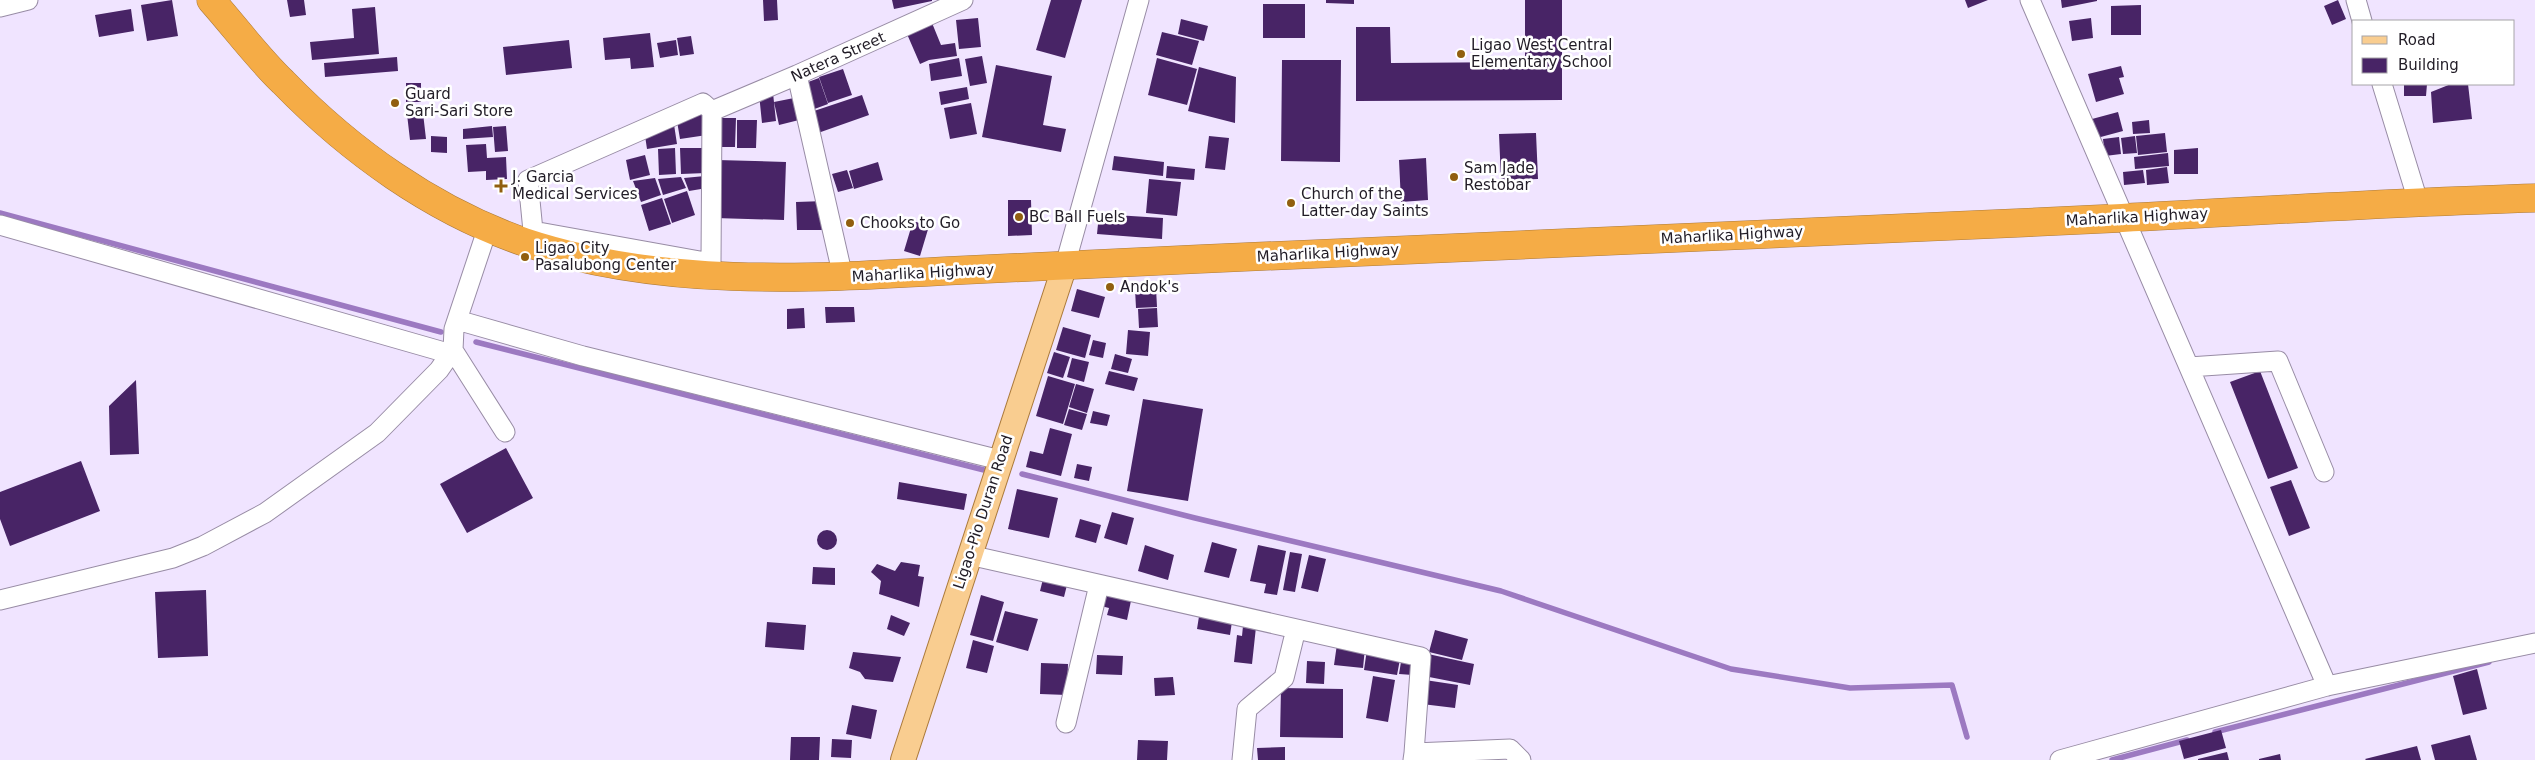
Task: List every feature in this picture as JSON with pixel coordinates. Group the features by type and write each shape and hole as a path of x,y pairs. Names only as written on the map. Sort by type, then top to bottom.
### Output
{"highway":[{"name":"Maharlika Highway","path":"211,0 279,79 328,126 376,164 434,200 488,227 520,240 562,253 655,271 784,278 843,277 1065,265 2124,218 2418,201 2535,198"}],"main road":[{"name":"Ligao-Pio Duran Road","path":"904,760 969,555 1065,265"}],"street":[{"path":"0,6 28,0"},
{"name":"Natera Street","path":"712,111 797,76 963,0"},
{"path":"1065,265 1139,0"},
{"path":"2030,0 2328,686"},
{"path":"2356,0 2362,20"},
{"path":"797,76 843,277"},
{"path":"2382,85 2418,201"},
{"path":"703,103 712,111 711,263 533,230 528,180 703,103"},
{"path":"0,225 452,352 505,432"},
{"path":"0,600 173,558 203,546 265,513 377,433 439,370 452,352 454,329 488,227"},
{"path":"457,320 584,356 1000,460"},
{"path":"2189,367 2278,361 2324,472"},
{"path":"969,555 1421,657 1414,756 1510,749 1522,760"},
{"path":"1066,724 1099,585"},
{"path":"1242,760 1247,709 1284,678 1296,629"},
{"path":"2060,760 2328,686 2535,643"}],"building":[{"path":"172,0 178,36 147,41 141,5"},
{"path":"287,0 304,0 306,15 290,17"},
{"path":"763,0 777,0 778,20 764,21"},
{"path":"892,0 932,0 932,1 894,9"},
{"path":"1051,0 1082,0 1065,58 1036,50"},
{"path":"1326,0 1354,0 1354,4 1326,3"},
{"path":"1525,0 1562,0 1562,100 1356,101 1356,27 1390,27 1391,63 1525,62"},
{"path":"1965,0 1988,0 1968,8"},
{"path":"2061,0 2097,0 2097,1 2062,8"},
{"path":"2338,0 2346,19 2332,25 2324,6"},
{"path":"1263,4 1305,4 1305,38 1263,38"},
{"path":"2141,5 2141,35 2111,35 2111,6"},
{"path":"375,7 379,54 312,60 310,42 354,38 352,9"},
{"path":"131,9 134,31 99,37 95,15"},
{"path":"978,18 981,47 959,49 956,20"},
{"path":"2091,18 2093,38 2072,41 2069,21"},
{"path":"1181,19 1208,26 1204,41 1178,34"},
{"path":"932,23 941,45 955,43 957,56 929,60 920,64 907,34"},
{"path":"1162,32 1199,41 1192,65 1156,55"},
{"path":"650,33 654,67 631,69 630,58 605,60 603,38"},
{"path":"691,36 694,54 680,56 677,38"},
{"path":"569,40 572,68 506,75 503,47"},
{"path":"676,40 678,55 660,58 657,43"},
{"path":"982,56 987,83 970,86 965,59"},
{"path":"397,57 398,71 325,77 324,63"},
{"path":"959,58 962,76 931,81 929,64"},
{"path":"1157,58 1197,69 1187,105 1148,95"},
{"name":"Church of the Latter-day Saints","path":"1282,60 1341,60 1340,162 1281,161"},
{"path":"996,65 1052,76 1043,125 1066,129 1061,152 982,137"},
{"path":"2121,66 2124,77 2119,78 2124,94 2096,102 2088,74"},
{"path":"1199,67 1236,77 1235,123 1188,111"},
{"path":"843,69 852,95 828,103 819,77"},
{"path":"819,78 828,104 809,111 800,85"},
{"path":"406,83 421,83 421,102 406,102"},
{"path":"2404,85 2427,85 2426,96 2404,96"},
{"path":"2448,85 2468,85 2472,119 2433,123 2431,92"},
{"path":"967,87 969,99 941,105 939,92"},
{"path":"773,93 776,121 762,123 759,94"},
{"path":"862,95 869,115 818,133 811,112"},
{"path":"794,98 799,120 779,125 774,102"},
{"path":"971,103 977,134 950,139 944,108"},
{"path":"704,111 707,135 680,139 676,115"},
{"path":"2118,112 2123,131 2097,138 2092,119"},
{"path":"423,113 426,139 410,140 407,114"},
{"path":"673,118 677,144 647,149 644,129"},
{"path":"717,118 736,118 735,147 717,147"},
{"path":"737,120 757,120 756,148 737,148"},
{"path":"2149,120 2150,133 2133,134 2132,122"},
{"path":"492,126 493,137 463,139 463,129"},
{"path":"506,126 508,151 495,152 493,127"},
{"path":"1536,133 1538,179 1501,180 1499,134"},
{"path":"2165,133 2167,152 2138,155 2136,136"},
{"path":"431,136 447,137 447,153 431,152"},
{"path":"1209,136 1229,138 1225,170 1205,168"},
{"path":"2135,136 2137,153 2123,154 2121,138"},
{"path":"2119,137 2121,154 2105,156 2103,139"},
{"path":"486,144 487,158 506,157 507,179 486,180 486,171 468,172 466,145"},
{"path":"675,148 676,174 659,175 658,149"},
{"path":"680,148 705,148 706,173 681,174"},
{"path":"2198,148 2198,174 2174,174 2174,150"},
{"path":"2168,153 2169,166 2135,169 2134,157"},
{"path":"645,155 650,175 630,180 626,160"},
{"path":"1114,156 1164,162 1163,176 1112,170"},
{"path":"1426,158 1428,200 1401,202 1399,160"},
{"path":"717,160 786,162 784,220 715,218"},
{"path":"878,162 883,180 854,189 849,171"},
{"path":"1167,166 1195,169 1194,180 1166,178"},
{"path":"2167,167 2169,183 2147,185 2146,170"},
{"path":"847,170 853,188 838,192 832,174"},
{"path":"2143,170 2145,183 2124,185 2123,172"},
{"path":"705,176 707,188 689,191 684,178"},
{"path":"681,177 686,188 663,195 658,179"},
{"path":"655,178 661,195 641,202 633,181"},
{"path":"1149,179 1181,182 1177,216 1146,213"},
{"path":"687,191 695,215 672,223 664,199"},
{"path":"662,198 671,224 649,231 641,205"},
{"path":"1008,200 1031,200 1032,235 1008,236"},
{"path":"825,201 825,230 797,230 796,202"},
{"path":"1099,214 1163,218 1162,239 1097,234"},
{"path":"913,221 929,226 920,256 904,251"},
{"path":"1156,288 1157,307 1136,308 1135,289"},
{"path":"1077,289 1105,297 1099,318 1071,311"},
{"path":"825,307 854,307 855,322 826,323"},
{"path":"804,308 805,328 787,329 787,309"},
{"path":"1157,308 1158,327 1139,328 1138,309"},
{"path":"1063,327 1091,335 1085,358 1056,350"},
{"path":"1128,330 1150,332 1148,356 1126,354"},
{"path":"1093,340 1106,343 1103,358 1089,355"},
{"path":"1054,352 1070,357 1063,378 1047,373"},
{"path":"1115,354 1132,359 1128,373 1111,369"},
{"path":"1072,358 1089,362 1084,382 1067,377"},
{"path":"1109,371 1138,378 1134,391 1105,384"},
{"path":"2260,371 2298,468 2268,479 2230,382"},
{"path":"1048,376 1075,384 1063,424 1036,416"},
{"path":"136,380 139,454 110,455 109,406"},
{"path":"1076,384 1094,389 1087,413 1069,407"},
{"path":"1143,399 1203,409 1188,501 1127,491"},
{"path":"1069,409 1087,414 1082,430 1064,425"},
{"path":"1093,411 1110,415 1107,426 1090,423"},
{"path":"1050,428 1072,434 1061,476 1026,467 1030,451 1043,454"},
{"path":"506,448 533,498 467,533 440,484"},
{"path":"81,461 100,511 10,546 0,519 0,492"},
{"path":"1077,464 1092,467 1089,481 1074,478"},
{"path":"2291,480 2310,528 2289,536 2270,487"},
{"path":"899,482 967,494 964,510 897,499"},
{"path":"1017,489 1058,498 1049,538 1008,529"},
{"path":"1112,512 1134,518 1127,545 1104,538"},
{"path":"1080,519 1101,525 1096,543 1075,537"},
{"path":"827,530 834,533 837,540 834,547 827,550 820,547 817,540 820,533"},
{"path":"1212,542 1237,549 1229,578 1204,572"},
{"path":"1145,545 1174,555 1168,580 1138,571"},
{"path":"1258,545 1286,551 1277,595 1264,593 1266,584 1250,581"},
{"path":"1290,552 1302,554 1295,592 1283,590"},
{"path":"1309,555 1326,559 1318,592 1301,588"},
{"path":"901,562 920,565 918,576 924,577 919,607 879,594 881,581 871,572 877,564 895,571"},
{"path":"813,567 835,568 835,585 812,584"},
{"path":"1044,575 1068,581 1064,597 1040,591"},
{"path":"206,590 208,656 158,658 155,592"},
{"path":"1105,590 1132,596 1127,620 1107,615 1109,608 1101,606"},
{"path":"981,595 1004,602 993,641 970,635"},
{"path":"1200,610 1233,615 1230,635 1197,629"},
{"path":"1005,611 1038,619 1028,651 996,642"},
{"path":"891,615 910,623 904,636 887,629"},
{"path":"767,622 806,625 804,650 765,647"},
{"path":"1243,626 1256,627 1252,664 1234,662 1237,635 1242,636"},
{"path":"1435,630 1468,639 1462,660 1429,652"},
{"path":"973,640 994,646 987,673 966,668"},
{"path":"1337,644 1365,648 1363,668 1334,665"},
{"path":"1367,649 1401,654 1397,675 1364,670"},
{"path":"853,652 901,657 893,682 865,679 860,672 849,668"},
{"path":"1428,654 1474,664 1470,685 1424,676"},
{"path":"1097,655 1123,656 1122,675 1096,674"},
{"path":"1402,656 1415,657 1413,675 1399,674"},
{"path":"1307,661 1325,662 1324,684 1306,683"},
{"path":"1041,663 1068,664 1067,695 1040,694"},
{"path":"2477,669 2487,709 2463,715 2453,676"},
{"path":"1373,676 1395,680 1388,722 1366,718"},
{"path":"1173,677 1175,695 1155,696 1154,678"},
{"path":"1425,680 1458,685 1455,708 1422,704"},
{"path":"1281,688 1343,689 1343,738 1280,737"},
{"path":"852,705 877,710 871,739 846,734"},
{"path":"2221,730 2226,748 2184,759 2179,741"},
{"path":"2470,735 2477,760 2435,760 2431,745"},
{"path":"791,737 820,737 819,760 790,760"},
{"path":"832,739 852,740 851,758 831,757"},
{"path":"1138,740 1168,741 1167,760 1137,760"},
{"path":"2417,746 2421,760 2365,759"},
{"path":"1285,747 1285,760 1258,760 1257,748"},
{"path":"2227,752 2229,760 2198,760 2198,759"},
{"path":"2280,754 2281,760 2259,760 2259,759"}],"waterway":[{"path":"0,213 441,332"},
{"path":"476,342 984,470"},
{"path":"1022,474 1195,518 1501,591 1731,669 1850,688 1952,685 1967,737"},
{"path":"2215,732 2489,662"},
{"path":"2112,760 2187,740"}],"place":[{"name":"Ligao West Central Elementary School","path":"1461,54"},
{"name":"Guard Sari-Sari Store","path":"395,103"},
{"name":"Sam Jade Restobar","path":"1454,177"},
{"name":"J. Garcia Medical Services","path":"501,186"},
{"name":"Church of the Latter-day Saints","path":"1291,203"},
{"name":"BC Ball Fuels","path":"1019,217"},
{"name":"Chooks to Go","path":"850,223"},
{"name":"Ligao City Pasalubong Center","path":"525,257"},
{"name":"Andok's","path":"1110,287"}]}
